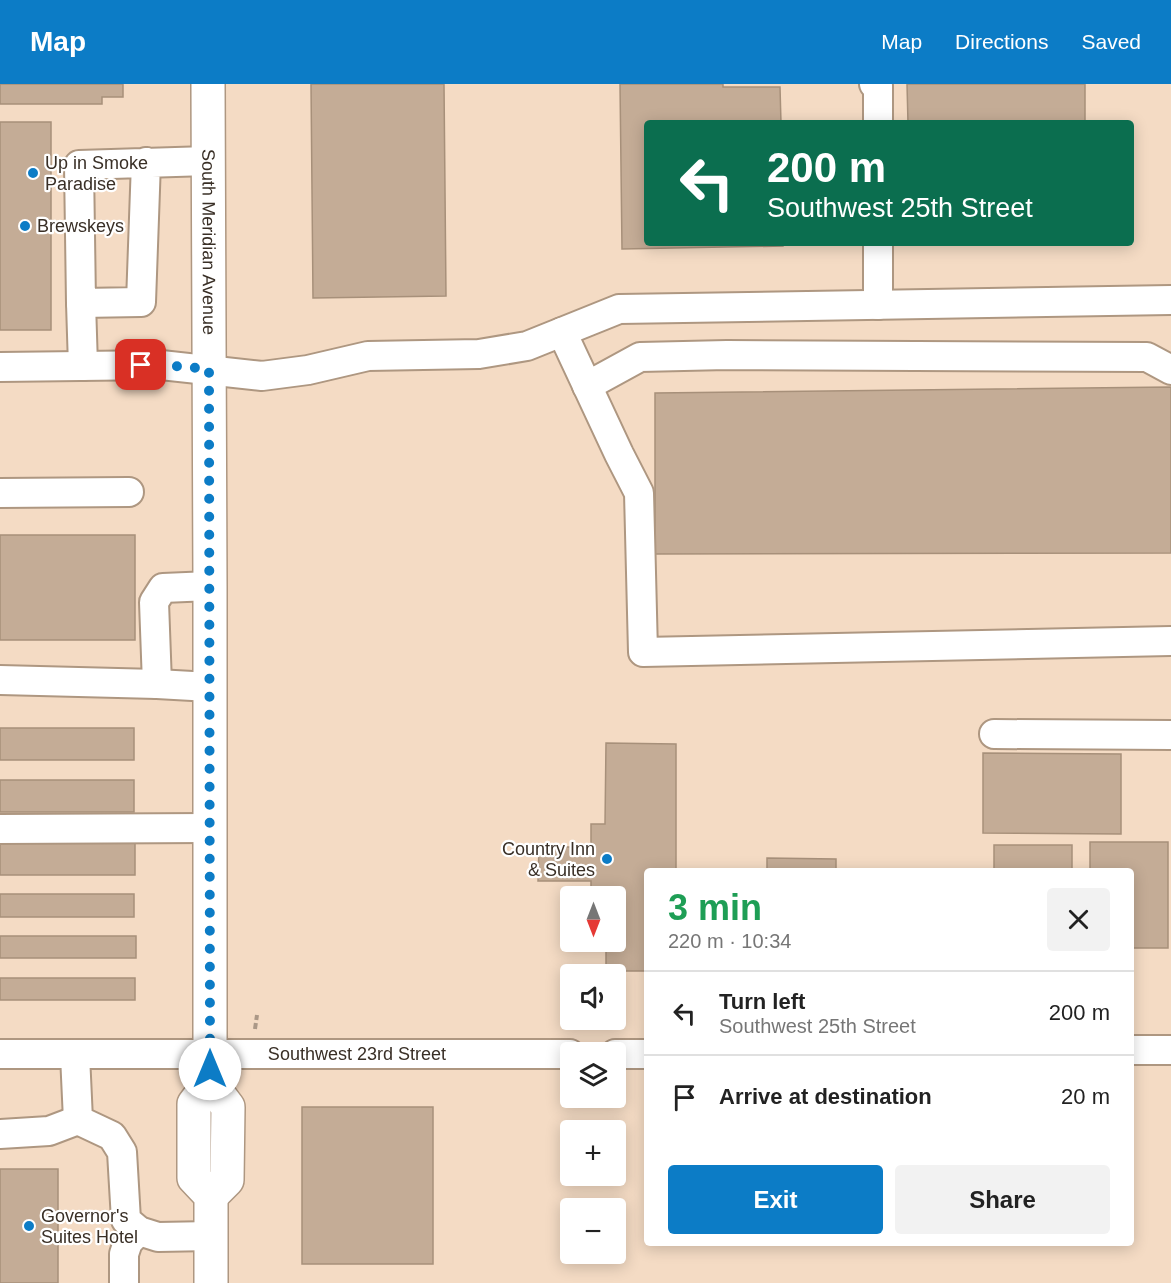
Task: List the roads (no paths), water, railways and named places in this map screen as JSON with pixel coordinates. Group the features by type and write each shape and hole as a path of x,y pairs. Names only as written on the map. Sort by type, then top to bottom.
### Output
{"main road":[{"name":"South Meridian Avenue","path":"208,84 210,1069"},
{"path":"210,1069 228,1107 227,1180 211,1196 211,1283"}],"street":[{"path":"874,84 878,86 878,120"},
{"path":"83,366 79,165 208,161"},
{"path":"81,303 141,302 146,162"},
{"path":"878,246 878,305"},
{"path":"0,367 161,365 262,375 308,370 368,356 479,354 527,346 619,309 1171,300"},
{"path":"562,332 639,493 643,652 1171,640"},
{"path":"587,386 640,357 727,355 1147,357 1171,370"},
{"path":"0,493 129,492"},
{"path":"157,684 154,602 163,588 210,586"},
{"path":"0,680 210,687"},
{"path":"994,734 1171,735"},
{"path":"0,829 210,828"},
{"path":"1134,1050 1171,1050"},
{"name":"Southwest 23rd Street","path":"0,1054 75,1055 210,1069 560,1054"},
{"path":"626,1054 644,1054"},
{"path":"75,1055 78,1120"},
{"path":"0,1134 50,1131 78,1120 112,1136 122,1152 126,1220 139,1231 158,1237 211,1236"},
{"path":"124,1283 124,1254 128,1242 139,1231"}],"place":[{"name":"Up in Smoke Paradise","path":"33,173"},
{"name":"Brewskeys","path":"25,226"},
{"name":"Country Inn & Suites","path":"607,859"},
{"name":"Governor's Suites Hotel","path":"29,1226"}]}
